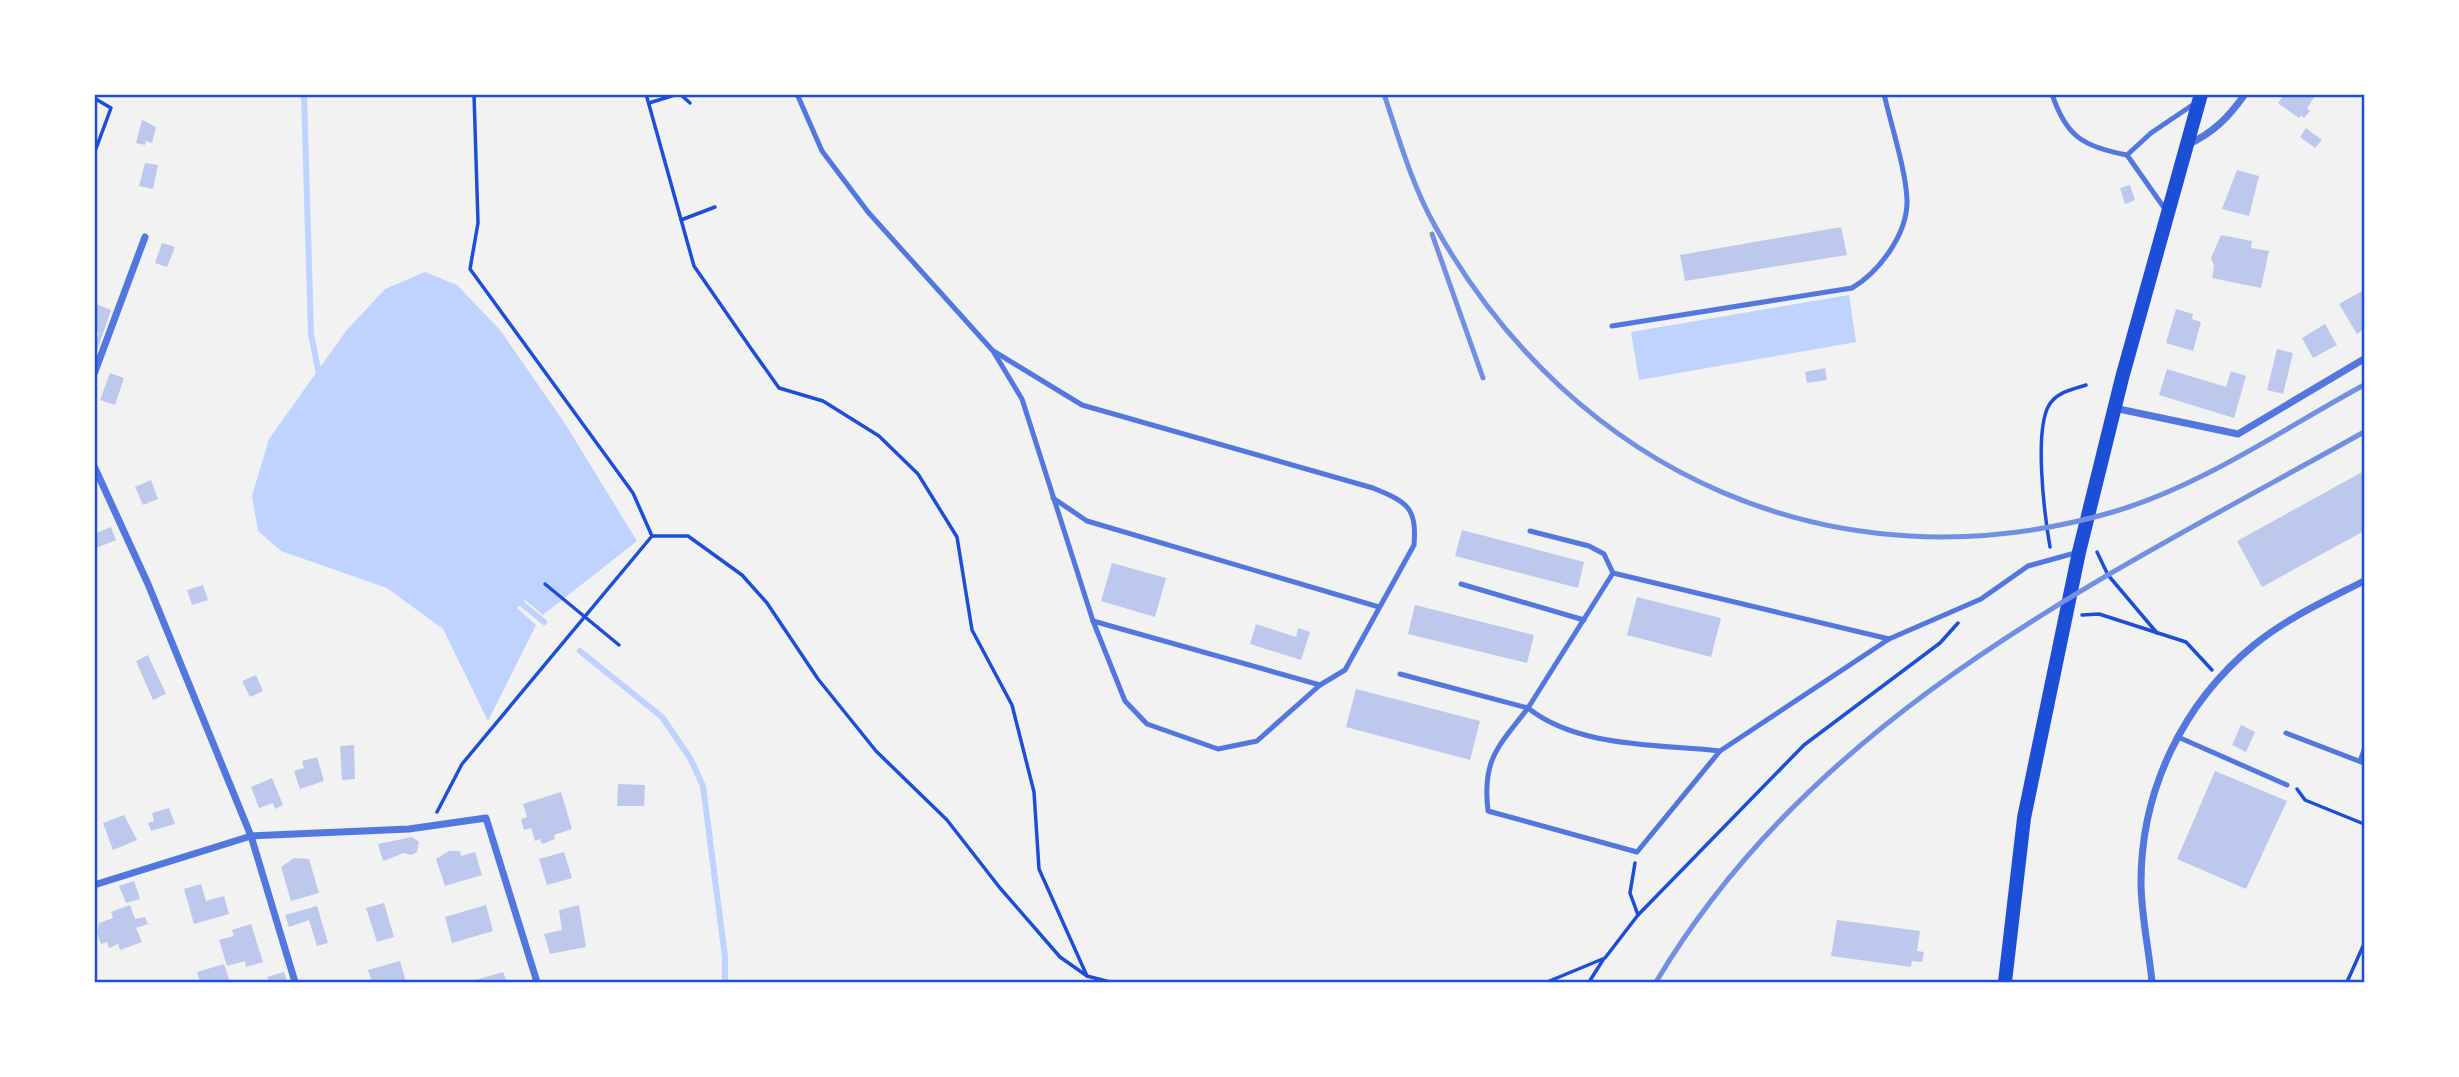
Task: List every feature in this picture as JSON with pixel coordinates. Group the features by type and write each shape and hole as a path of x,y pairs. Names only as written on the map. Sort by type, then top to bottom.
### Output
{"main road":[{"path":"2005,982 2024,818 2079,552 2114,408 2200,97"}],"street":[{"path":"2187,145 2220,125 2245,94"},
{"path":"94,374 145,237"},
{"path":"2114,408 2238,434 2364,359"},
{"path":"94,466 148,584 251,836 295,982"},
{"path":"2152,982 2141,882 2148,806 2177,737 2219,678 2254,644 2296,616 2364,581"},
{"path":"94,885 251,836 429,826 486,818 537,982"}],"lane":[{"path":"797,94 822,151 868,212 993,351 1022,399 1093,621 1125,701 1147,724 1218,748 1257,741 1320,685 1345,670 1414,545 1416,522 1402,500 1373,488 1082,405 993,351"},
{"path":"1612,326 1852,288 1870,277 1889,253 1902,223 1907,201 1884,94"},
{"path":"2052,94 2067,128 2099,150 2127,155 2167,213"},
{"path":"2127,155 2151,133 2200,97"},
{"path":"1053,498 1087,521 1379,607"},
{"path":"1530,531 1590,546 1604,554 1613,573"},
{"path":"1613,573 1528,708 1493,753 1485,783 1488,811 1637,852 1720,751 1889,639 1982,599 2028,566 2079,552"},
{"path":"1613,573 1889,639"},
{"path":"1461,584 1584,620"},
{"path":"1093,621 1320,685"},
{"path":"1400,674 1528,708 1547,723 1577,735 1720,751"},
{"path":"2286,733 2362,762 2364,750"},
{"path":"2177,737 2287,785"}],"path":[{"path":"474,94 478,223 470,269 633,493 652,536"},
{"path":"646,94 694,267 779,388 823,401 879,436 918,474 957,537 972,630 1012,705 1034,792 1039,869 1087,976"},
{"path":"649,103 679,94 690,103"},
{"path":"94,98 111,108 94,154"},
{"path":"681,220 715,208"},
{"path":"2053,559 2042,503 2043,436 2049,403 2062,392 2086,385"},
{"path":"429,826 462,764 652,536"},
{"path":"652,536 688,536 742,575 766,603 818,679 876,751 947,820 1000,888 1060,957 1087,976 1110,982"},
{"path":"2098,542 2098,559 2108,575 2157,633"},
{"path":"545,584 619,645"},
{"path":"1589,982 1638,915 1804,745 1940,643 1982,599"},
{"path":"2066,615 2099,614 2186,642 2219,678"},
{"path":"2287,785 2298,789 2305,800 2364,824"},
{"path":"1637,852 1630,892 1638,915"},
{"path":"2347,982 2364,944"},
{"path":"1547,982 1605,958"}],"water":[{"path":"425,272 457,285 500,330 564,422 637,541 543,615 525,600 517,608 536,625 488,721 443,629 387,588 281,551 258,531 252,496 269,439 346,331 385,289"},
{"path":"1849,295 1856,342 1639,380 1631,332"}],"building":[{"path":"2285,94 2315,96 2307,108 2310,111 2304,118 2301,115 2299,118 2278,103"},
{"path":"142,120 156,127 152,143 146,141 145,145 136,143"},
{"path":"2306,128 2322,140 2315,148 2300,137"},
{"path":"145,163 158,165 153,189 139,186"},
{"path":"2237,170 2259,176 2249,216 2222,209"},
{"path":"2130,185 2135,200 2125,204 2120,188"},
{"path":"1841,227 1847,255 1685,281 1680,255"},
{"path":"2221,235 2252,241 2251,248 2269,251 2261,288 2212,278 2214,266 2211,258"},
{"path":"162,243 175,247 167,267 155,263"},
{"path":"2362,291 2364,329 2357,334 2339,304"},
{"path":"94,303 111,310 95,356 94,345 99,333 94,331"},
{"path":"2176,309 2193,314 2192,319 2201,322 2193,351 2166,343"},
{"path":"2325,324 2337,345 2313,358 2302,338"},
{"path":"2277,349 2293,353 2283,394 2267,390"},
{"path":"1825,368 1827,380 1807,383 1805,372"},
{"path":"2167,369 2226,387 2231,371 2246,376 2234,418 2159,395"},
{"path":"110,373 124,378 115,405 100,400"},
{"path":"2364,471 2364,531 2262,587 2237,541"},
{"path":"151,480 158,499 143,505 135,487"},
{"path":"111,527 116,540 94,549 94,534"},
{"path":"1462,530 1584,562 1578,588 1455,556"},
{"path":"1112,563 1166,578 1155,617 1101,601"},
{"path":"203,585 208,600 192,605 187,590"},
{"path":"1637,597 1721,618 1711,657 1627,635"},
{"path":"1415,605 1534,635 1527,663 1408,634"},
{"path":"1256,624 1296,637 1298,628 1310,632 1301,660 1250,644"},
{"path":"148,655 166,694 153,700 136,661"},
{"path":"256,675 263,691 250,697 242,681"},
{"path":"1356,689 1480,721 1470,760 1346,727"},
{"path":"2241,725 2255,732 2246,752 2232,745"},
{"path":"354,745 355,779 342,780 340,746"},
{"path":"317,757 324,781 300,789 294,771 304,768 302,761"},
{"path":"2215,771 2287,801 2246,889 2177,859"},
{"path":"272,778 283,805 275,809 273,803 259,808 251,787"},
{"path":"618,784 645,785 644,806 617,806"},
{"path":"561,792 572,829 554,835 555,839 542,844 540,839 535,841 531,828 524,830 521,819 527,817 523,804"},
{"path":"169,808 175,824 151,831 148,823 154,821 152,813"},
{"path":"124,815 137,840 113,850 103,823"},
{"path":"412,837 419,842 417,852 411,855 404,853 383,861 378,844"},
{"path":"449,851 460,851 461,856 475,852 482,875 445,886 436,859"},
{"path":"564,852 572,878 547,885 539,859"},
{"path":"294,858 309,859 319,893 291,901 281,867"},
{"path":"134,881 140,899 126,903 119,886"},
{"path":"201,884 206,901 224,896 229,914 194,924 184,889"},
{"path":"384,903 394,937 377,942 366,908"},
{"path":"130,905 135,919 145,917 148,924 136,928 142,942 120,950 118,944 109,948 107,942 101,944 97,933 99,923 113,918 111,912"},
{"path":"486,905 493,931 452,943 445,917"},
{"path":"579,905 586,947 550,954 544,934 562,930 559,910"},
{"path":"317,906 328,943 317,946 309,920 289,927 285,915"},
{"path":"1837,920 1920,931 1917,951 1924,952 1922,962 1912,961 1911,967 1831,956"},
{"path":"251,924 263,962 246,967 245,961 227,966 219,940 234,936 232,930"},
{"path":"400,961 406,982 372,982 368,970"},
{"path":"224,964 230,982 200,982 197,972"},
{"path":"284,972 287,982 269,982 267,977"},
{"path":"503,972 507,982 469,982"}],"waterway":[{"path":"304,94 311,334 320,379"},
{"path":"516,599 544,622"},
{"path":"580,651 662,717 690,758 703,786 725,957 725,982"}],"railway":[{"path":"1384,94 1413,178 1435,226 1493,313 1561,387 1638,447 1723,492 1814,522 1910,536 2010,533 2113,512 2146,501 2210,472 2364,385"},
{"path":"1432,234 1483,378"},
{"path":"1656,982 1722,887 1798,803 1882,728 1972,661 2067,600 2165,542 2364,432"}]}
